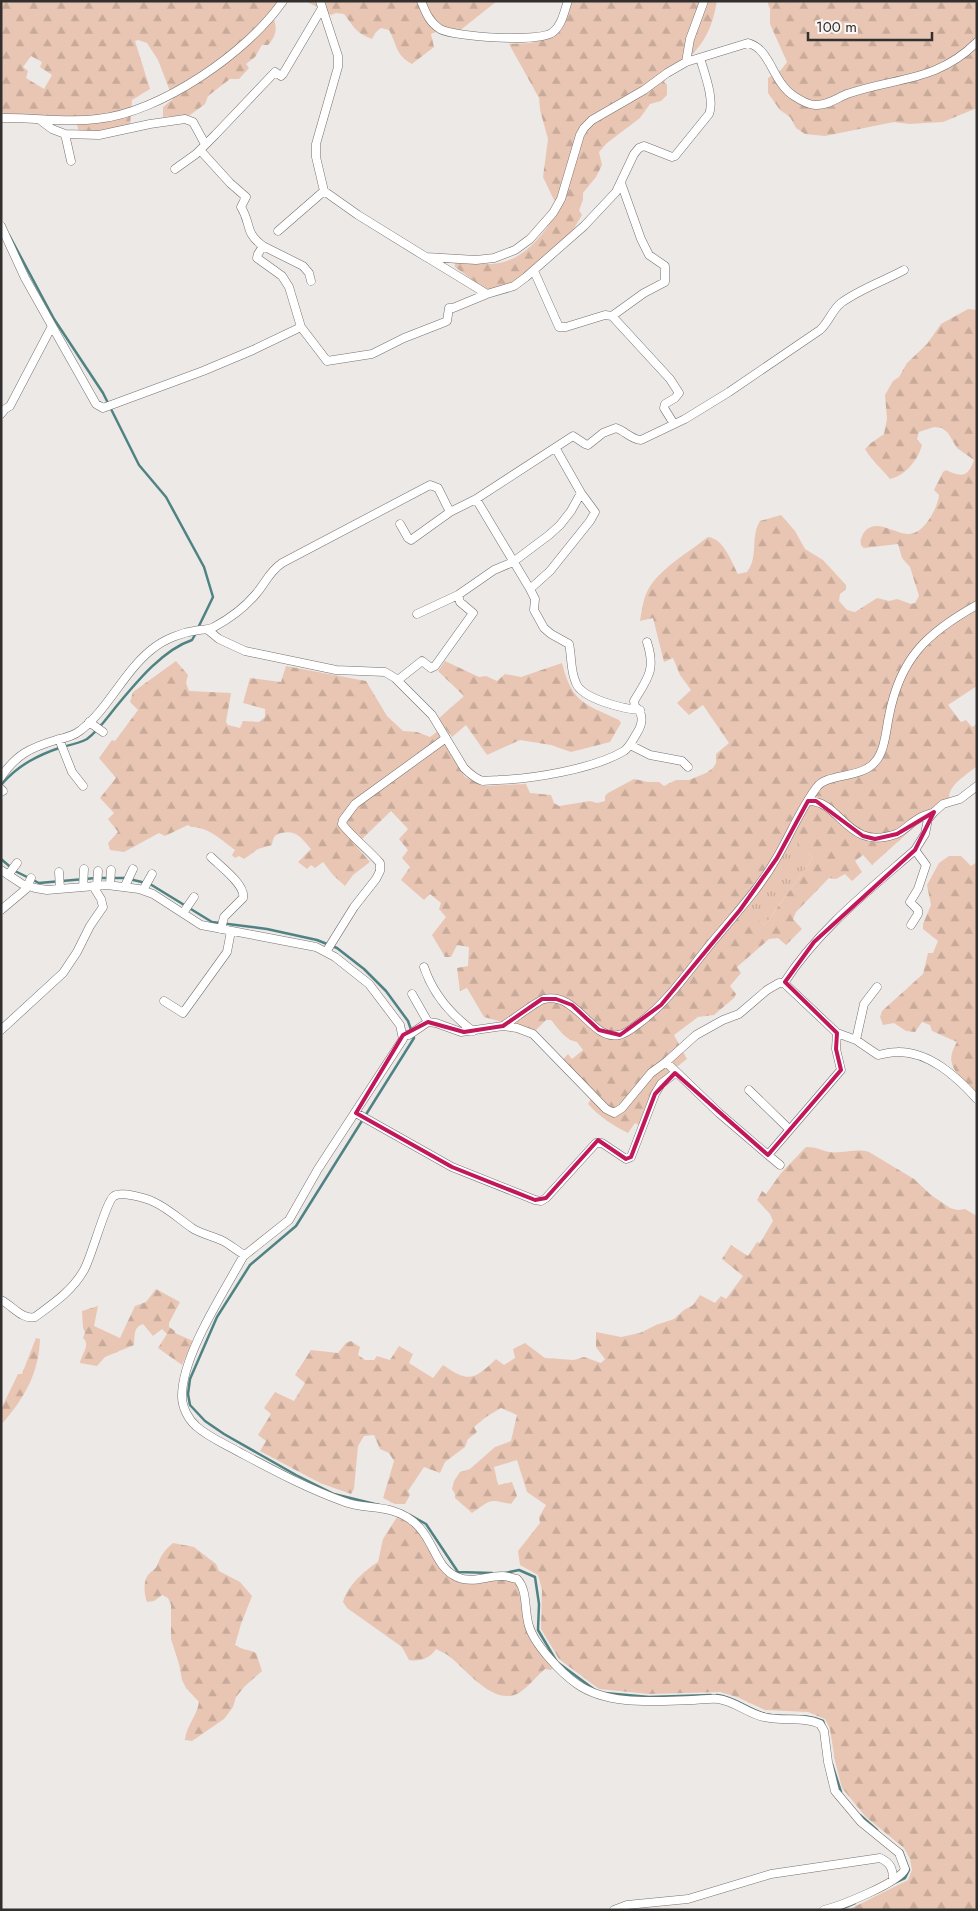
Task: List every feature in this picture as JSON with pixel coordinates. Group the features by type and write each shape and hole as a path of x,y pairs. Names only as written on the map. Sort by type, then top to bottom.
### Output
{"street":[{"path":"1,118 40,120 97,119 126,114 160,100 210,70 256,34 283,1"},
{"path":"421,1 429,20 448,32 537,38 552,34 558,27 568,1"},
{"path":"686,62 690,39 704,1"},
{"path":"175,169 202,147 239,112 243,105 263,86 272,74 275,72 281,76 283,74 321,5"},
{"path":"321,5 338,56 338,67 316,144 316,157 324,191 358,215 487,294"},
{"path":"426,257 476,260 494,258 515,250 530,239 553,213 561,199 580,135 584,128 592,120 644,90 686,62 748,43 753,44 762,50 779,83 785,89 802,101 817,105 848,94 935,70 963,55 977,42"},
{"path":"263,246 257,258 282,276 289,286 302,327 327,361 372,354 404,338 446,322 449,308 514,286 584,226 616,192 634,154 639,148 644,146 672,157 675,156 709,114 711,108 708,86 700,58"},
{"path":"40,120 52,129 65,134 99,135 150,124 185,120 193,122 202,147 230,183 246,197 241,207 247,220 250,234 263,246 303,266 309,273 311,281"},
{"path":"65,134 71,161"},
{"path":"612,316 644,293 665,282 665,266 649,255 641,239 621,183"},
{"path":"278,232 324,191"},
{"path":"1,226 25,278 96,404 103,408 203,371 302,327"},
{"path":"534,270 559,327 566,327 606,315 612,316 678,390 678,396 665,404 664,408 674,424"},
{"path":"400,524 411,540 450,512 556,449 573,436 588,445 602,434 616,428 634,439 641,440 674,424 729,392 820,330 826,325 833,312 842,302 904,270"},
{"path":"1,414 10,406 52,326"},
{"path":"530,589 550,571 595,512 581,493 556,449"},
{"path":"2,772 25,751 36,746 61,745 74,735 96,727 122,681 149,651 166,640 189,632 213,628 245,606 263,584 267,576 282,563 430,485 438,488 450,512"},
{"path":"417,614 458,595 494,570 513,562 549,536 571,511 581,493"},
{"path":"476,498 530,589 535,599 534,610 544,628 569,644 571,671 576,686 588,695 630,709 640,710"},
{"path":"398,680 422,661 433,668 473,613 460,602 458,595"},
{"path":"503,1026 542,999 556,999 572,1005 599,1030 609,1036 620,1036 638,1025 661,1004 762,882 818,784 840,776 856,774 875,763 880,753 893,694 902,673 914,654 941,627 977,605"},
{"path":"205,629 219,639 245,651 336,670 385,672 398,680 432,715 464,768 470,775 482,781 518,779 572,770 624,751 641,726 640,710 635,706 634,701 650,675 652,665 647,642"},
{"path":"329,946 354,907 376,879 381,867 380,863 366,847 342,824 343,820 355,804 446,738"},
{"path":"630,744 650,755 682,761 688,767"},
{"path":"61,745 72,772 83,786"},
{"path":"784,983 799,960 820,935 915,850 925,834 928,819 934,812 943,804 960,799 977,786"},
{"path":"808,801 816,800 830,809 842,822 863,836 875,839 897,834 918,819 934,812"},
{"path":"911,925 918,914 918,910 910,902 918,890 926,865 915,850"},
{"path":"11,869 28,887 47,890 60,880 84,878 97,880 110,877 126,884 148,881 153,894 184,910 202,925 222,923 243,898 244,892 211,858"},
{"path":"126,884 132,871"},
{"path":"1,910 28,887 31,878"},
{"path":"1,1030 56,981 78,952 90,926 103,906 97,880"},
{"path":"184,910 193,899"},
{"path":"222,923 232,931 307,945 329,946 346,965 369,984 406,1035"},
{"path":"164,1001 183,1013 227,952 232,931"},
{"path":"424,967 431,985 442,1003 473,1031"},
{"path":"824,1910 841,1905 893,1880 902,1875 905,1869 899,1853 861,1822 835,1791 828,1762 824,1731 820,1724 807,1720 763,1717 734,1703 719,1699 642,1700 599,1695 577,1684 556,1664 534,1638 529,1628 524,1595 520,1582 517,1579 503,1576 471,1580 456,1577 444,1568 421,1528 403,1515 382,1509 346,1503 293,1481 213,1438 196,1426 184,1408 182,1398 184,1378 202,1331 244,1255 284,1226 289,1220 318,1169 357,1113 406,1035 428,1022 461,1032 503,1026 517,1028 533,1034 556,1059 614,1113 622,1108 651,1073 696,1035 723,1020 739,1014 767,990 779,983 784,983 837,1033 856,1040 878,1055 898,1052 934,1062 965,1086 977,1099"},
{"path":"856,1040 864,1004 877,987"},
{"path":"412,994 428,1022"},
{"path":"768,1155 841,1070 836,1050 837,1033"},
{"path":"666,1062 780,1165"},
{"path":"357,1113 452,1167 541,1201 546,1198 596,1143 602,1143 626,1159 631,1158 655,1094 661,1084 675,1072"},
{"path":"749,1090 789,1129"},
{"path":"1,1300 23,1316 32,1318 64,1295 77,1281 85,1268 92,1253 105,1211 111,1199 117,1195 131,1195 153,1202 177,1215 192,1228 224,1242 244,1255"},
{"path":"614,1910 626,1905 655,1906 688,1899 770,1874 880,1858 887,1861 892,1867 893,1880"}],"highlighted area":[{"path":"808,801 816,801 863,836 875,839 897,834 934,812 915,850 814,942 785,982 837,1033 836,1049 841,1070 768,1155 675,1073 655,1094 631,1157 626,1159 598,1140 546,1198 535,1200 452,1167 356,1113 403,1035 428,1022 464,1032 503,1026 542,999 556,999 572,1005 599,1030 620,1035 661,1005 740,910 777,858"}],"green space":[{"path":"1,1 280,1 272,13 276,30 274,37 268,45 262,45 255,57 246,64 249,68 239,79 230,79 208,96 205,104 190,115 163,117 163,107 173,99 158,60 147,43 138,40 135,41 150,89 132,100 130,126 98,133 79,132 75,117 5,115 1,110","holes":["31,56 42,62 40,67 52,75 44,89 26,78 28,71 23,67"]},
{"path":"306,1 497,1 453,36 439,32 431,34 434,47 412,64 406,61 399,53 389,30 381,28 372,39 359,32 344,14 336,13 331,15"},
{"path":"571,1 717,1 710,26 700,45 686,61 666,77 664,82 667,85 667,95 661,101 650,104 640,118 607,143 599,152 602,165 596,177 583,193 583,200 579,210 582,215 573,230 531,270 509,286 486,290 455,267 455,262 491,264 513,258 532,245 548,226 560,206 554,200 543,177 548,139 540,110 539,98 509,44 542,41 554,35 560,28"},
{"path":"767,1 977,1 977,108 943,122 909,124 894,122 825,136 805,134 796,128 790,117 780,110 768,93 768,78 781,70 787,62 770,24 770,9"},
{"path":"968,309 977,310 977,686 948,705 961,722 966,720 972,727 977,724 977,766 955,784 949,798 926,821 922,820 872,865 863,855 855,861 862,872 852,881 845,874 836,879 829,878 796,912 793,919 802,929 786,945 778,938 769,939 737,967 741,973 730,986 736,994 734,998 714,1015 698,1017 674,1035 687,1059 663,1080 647,1104 639,1125 635,1123 628,1133 606,1120 593,1109 588,1104 591,1099 558,1065 568,1054 572,1059 583,1050 577,1042 566,1037 551,1020 546,1020 535,1031 484,1017 467,988 460,991 457,968 468,966 469,947 457,945 451,957 445,957 432,935 446,917 439,909 441,903 430,894 424,900 401,880 410,867 402,858 408,850 399,839 408,829 391,811 362,839 358,834 351,840 370,862 353,875 345,886 323,862 315,868 311,865 307,869 298,862 311,849 298,836 286,832 275,836 272,845 258,849 244,859 239,856 235,858 232,855 235,850 214,835 203,829 188,825 165,836 159,833 124,852 110,850 108,843 118,832 108,819 114,813 100,798 116,778 99,758 112,740 115,741 138,710 130,702 133,692 176,661 188,675 186,683 189,691 231,693 226,722 228,725 240,728 243,721 259,722 265,717 265,709 243,703 250,678 281,682 286,666 366,681 387,716 403,731 417,732 430,737 438,731 452,757 459,765 464,764 463,774 465,777 483,786 526,784 530,793 551,795 554,803 559,806 590,801 597,803 605,801 605,796 608,793 634,779 659,782 664,786 676,780 689,780 706,773 716,763 716,754 729,743 703,705 689,715 677,703 691,690 680,675 673,658 664,662 653,618 640,621 648,590 659,575 708,537 723,546 738,574 747,572 753,560 755,533 760,521 781,515 795,531 805,549 823,560 846,585 846,589 840,594 839,601 847,610 855,612 877,598 889,601 897,599 911,604 915,603 919,596 910,567 902,558 898,544 864,548 861,545 863,534 868,528 874,526 881,526 908,534 918,531 931,517 939,495 934,490 943,472 946,470 960,475 966,473 974,460 957,448 948,433 942,428 934,427 919,432 917,439 922,445 917,456 906,471 890,479 865,449 884,434 887,419 885,395 893,381 899,377 907,363 927,344 941,324","holes":["789,834 813,858 765,925 741,908"]},
{"path":"445,661 479,677 486,676 497,681 505,674 521,677 562,663 570,687 575,694 589,705 619,720 621,723 610,742 571,752 551,745 520,740 487,755 466,725 452,737 438,719 464,696 438,671"},
{"path":"789,833 813,858 765,925 741,909"},
{"path":"949,856 961,856 971,866 977,862 977,1092 963,1080 952,1065 952,1053 957,1042 932,1031 930,1025 922,1022 915,1032 906,1031 894,1023 883,1025 880,1017 882,1011 923,974 928,953 933,953 938,941 923,929 923,924 931,905 927,885 939,863"},
{"path":"806,1147 829,1152 869,1152 914,1179 931,1195 950,1208 965,1209 977,1216 977,1910 848,1910 908,1880 912,1870 910,1859 904,1848 866,1817 842,1788 830,1729 825,1719 808,1712 765,1710 737,1697 720,1692 649,1694 599,1689 559,1659 541,1629 542,1590 538,1575 520,1565 518,1551 540,1523 539,1517 546,1505 527,1492 517,1460 494,1467 498,1485 512,1482 517,1496 511,1504 490,1501 472,1513 455,1498 452,1489 454,1481 460,1472 470,1469 495,1447 511,1441 517,1415 501,1408 486,1417 474,1427 477,1432 468,1439 465,1447 445,1462 440,1473 424,1467 408,1491 410,1495 405,1504 395,1504 383,1498 394,1461 389,1453 380,1449 374,1435 364,1436 358,1446 354,1489 351,1494 320,1483 260,1451 266,1441 258,1435 271,1414 264,1408 275,1392 294,1401 305,1383 295,1375 311,1350 338,1353 346,1343 351,1341 360,1347 358,1355 365,1360 374,1360 377,1356 390,1360 399,1346 413,1354 409,1363 433,1378 443,1365 459,1375 471,1377 482,1371 496,1359 504,1365 515,1358 513,1349 525,1343 545,1358 574,1360 584,1357 601,1363 605,1359 596,1347 596,1332 621,1337 640,1333 674,1319 693,1305 700,1295 715,1303 721,1296 726,1299 743,1276 722,1259 731,1245 748,1256 757,1242 760,1243 773,1221 770,1214 757,1200 762,1191 766,1194 781,1173"},
{"path":"156,1289 180,1302 169,1323 169,1327 175,1333 193,1341 182,1365 158,1348 167,1334 162,1329 153,1336 143,1324 136,1330 134,1345 105,1357 97,1366 80,1363 86,1344 83,1338 85,1332 82,1311 98,1306 94,1326 120,1338 135,1306 146,1302"},
{"path":"36,1338 40,1339 39,1352 33,1375 23,1396 1,1425 1,1409 18,1374 22,1374"},
{"path":"397,1517 402,1517 419,1530 442,1570 471,1583 503,1579 517,1583 523,1610 554,1667 551,1670 545,1669 519,1693 510,1696 500,1695 482,1685 448,1656 436,1649 425,1659 409,1660 402,1647 347,1608 343,1602 345,1596 362,1574 378,1562 383,1539"},
{"path":"173,1543 194,1547 216,1564 219,1571 240,1582 252,1596 235,1645 256,1653 262,1671 236,1697 233,1707 224,1719 192,1741 185,1740 199,1702 186,1688 182,1680 171,1639 171,1605 168,1598 162,1595 154,1601 147,1602 145,1592 145,1581 148,1575 156,1567 163,1553"}],"waterway":[{"path":"9,235 54,319 103,393 139,465 166,497 204,567 213,597 198,628"},
{"path":"1,785 21,766 37,757 87,739 99,728 150,669 170,651 192,640 196,633"},
{"path":"1,859 15,871 39,883 96,878 125,878 150,884 212,922 267,929 317,940 337,948 364,969 386,991 408,1021 414,1038 296,1226 250,1265 217,1317 190,1379 188,1394 190,1405 205,1421 224,1434 296,1475 334,1494 379,1505"},
{"path":"410,1515 426,1524 458,1572 492,1573"},
{"path":"505,1573 519,1570 535,1577 539,1604 538,1630 557,1662 595,1690"},
{"path":"605,1693 649,1697 711,1695"},
{"path":"717,1695 730,1698 765,1714 816,1718 823,1721 824,1724"},
{"path":"832,1764 841,1792"},
{"path":"860,1815 877,1830"},
{"path":"894,1883 905,1878 909,1870 902,1851"},
{"path":"839,1910 855,1903"}]}
